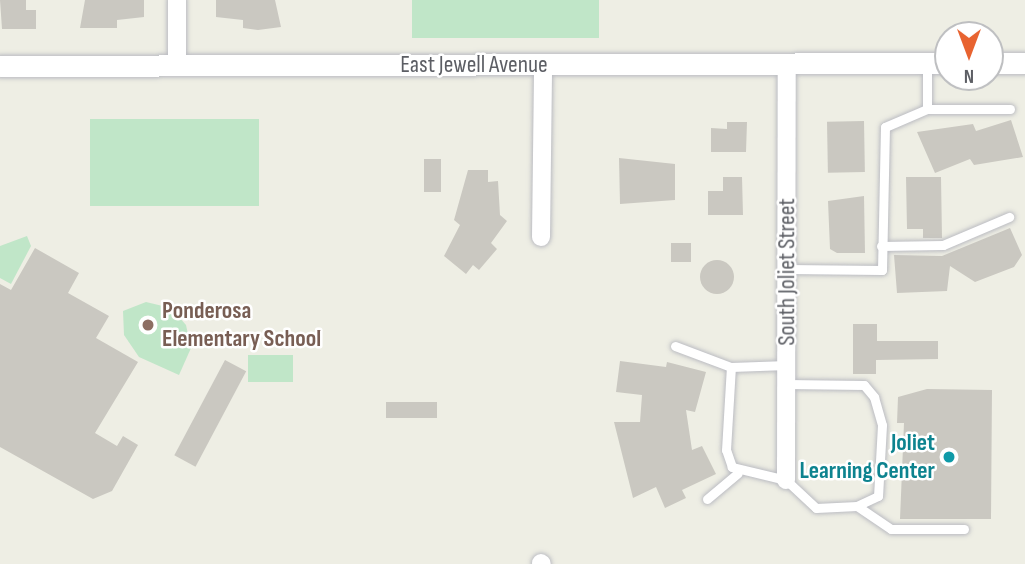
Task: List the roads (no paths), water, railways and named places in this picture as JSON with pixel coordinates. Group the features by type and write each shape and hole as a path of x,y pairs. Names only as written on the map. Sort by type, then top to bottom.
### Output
{"street":[{"path":"177,0 177,66"},
{"name":"East Jewell Avenue","path":"0,66 934,63"},
{"path":"1004,63 1025,63"},
{"name":"South Joliet Street","path":"786,480 788,64"},
{"path":"541,237 543,65"}],"lane":[{"path":"927,109 934,80"},
{"path":"787,269 882,270 885,127 927,109 1010,109"},
{"path":"881,247 943,245 1009,217"},
{"path":"674,346 731,367 787,365"},
{"path":"731,367 726,450 738,473"},
{"path":"707,499 738,473 786,480 816,508 857,506 878,496 883,466 874,397 864,385 786,384"},
{"path":"857,506 891,529 964,529"}],"place":[{"name":"Ponderosa Elementary School","path":"148,325"},
{"name":"Joliet Learning Center","path":"949,457"}]}
